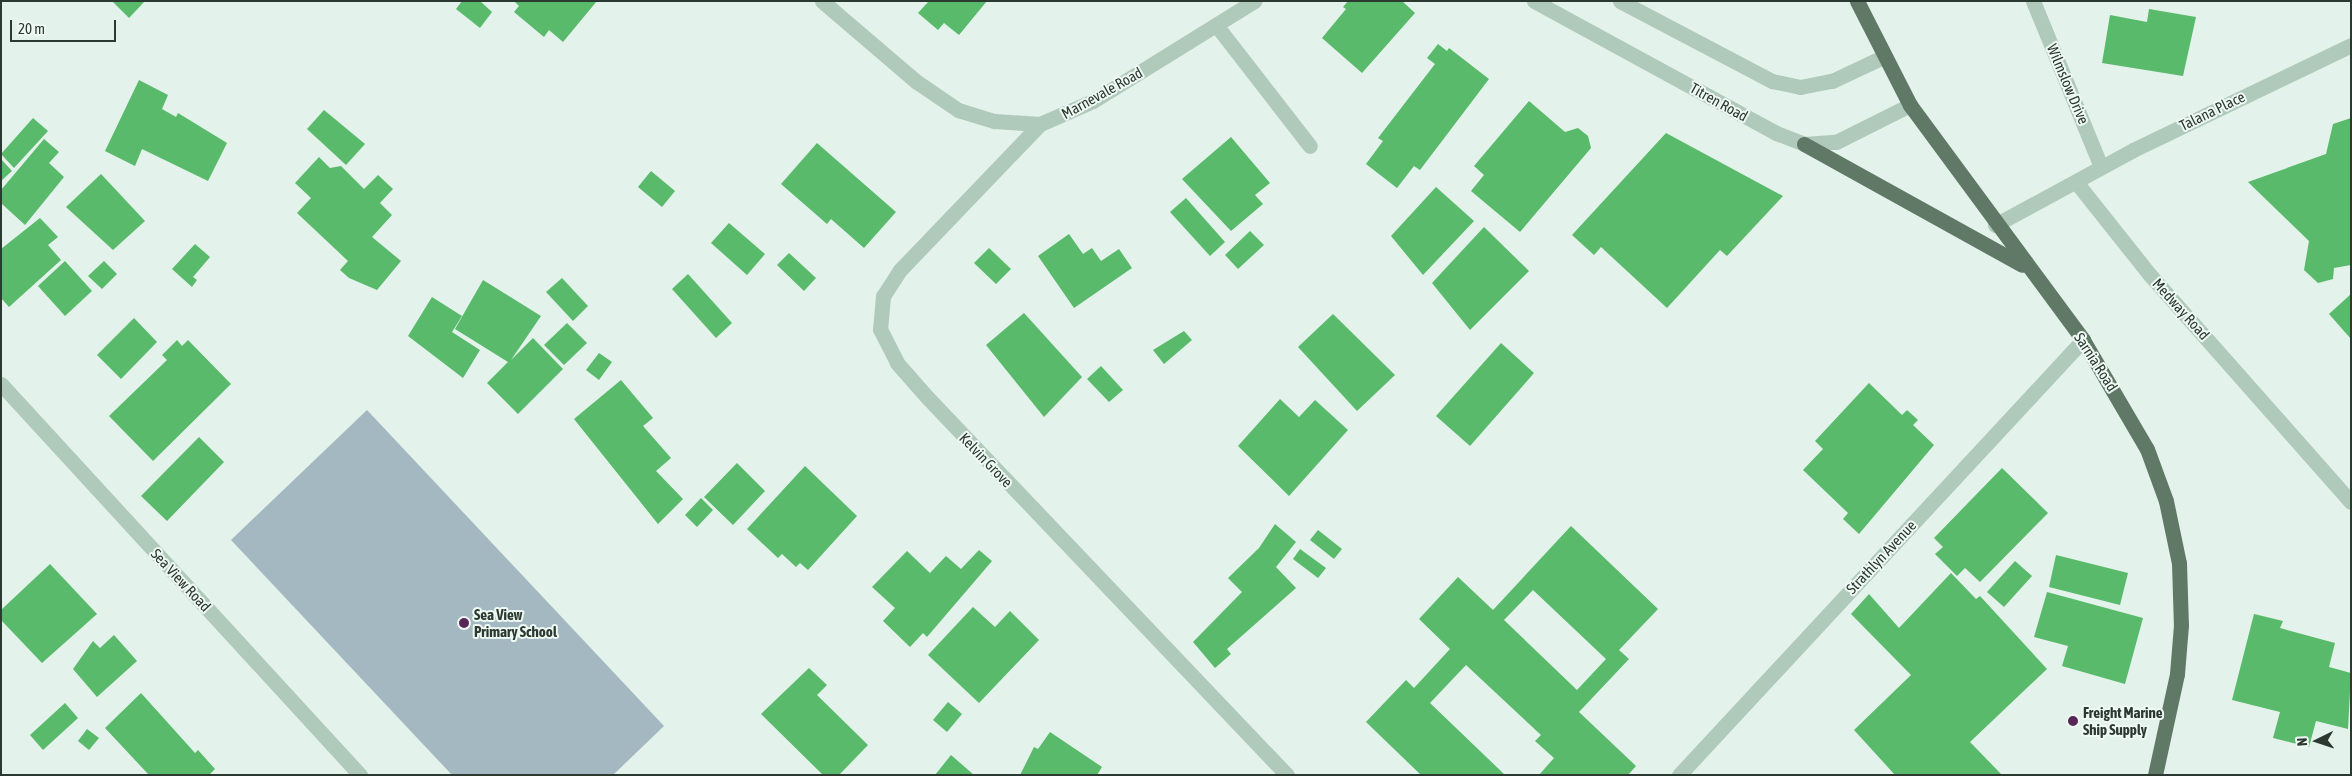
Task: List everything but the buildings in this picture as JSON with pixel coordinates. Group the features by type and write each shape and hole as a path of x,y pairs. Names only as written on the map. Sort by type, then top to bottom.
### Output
{"main road":[{"name":"Sarnia Road","path":"1857,1 1883,57 1910,105 1995,225 2083,340 2147,450 2166,501 2179,563 2177,674 2156,775"},
{"path":"1804,144 2026,267"}],"street":[{"name":"Marnevale Road","path":"822,1 917,82 958,110 994,122 1040,124 1093,101 1254,1"},
{"name":"Titren Road","path":"1534,1 1776,134 1804,144 1836,142 1910,105"},
{"path":"1620,1 1772,80 1800,87 1832,82 1883,57"},
{"name":"Wilmslow Drive","path":"2032,1 2101,167"},
{"path":"1216,25 1310,146"},
{"name":"Talana Place","path":"2076,182 2101,167 2351,45"},
{"name":"Kelvin Grove","path":"1040,124 900,270 883,296 880,329 897,363 927,397 1287,775"},
{"path":"1995,225 2076,182"},
{"name":"Medway Road","path":"2076,182 2150,275 2351,502"},
{"name":"Strathlyn Avenue","path":"1679,775 2083,340"},
{"name":"Sea View Road","path":"1,384 360,775"}],"shaded area":[{"path":"367,410 664,726 613,775 452,775 231,540"}],"place":[{"name":"Sea View Primary School","path":"464,623"},
{"name":"Freight Marine Ship Supply","path":"2073,721"}]}
